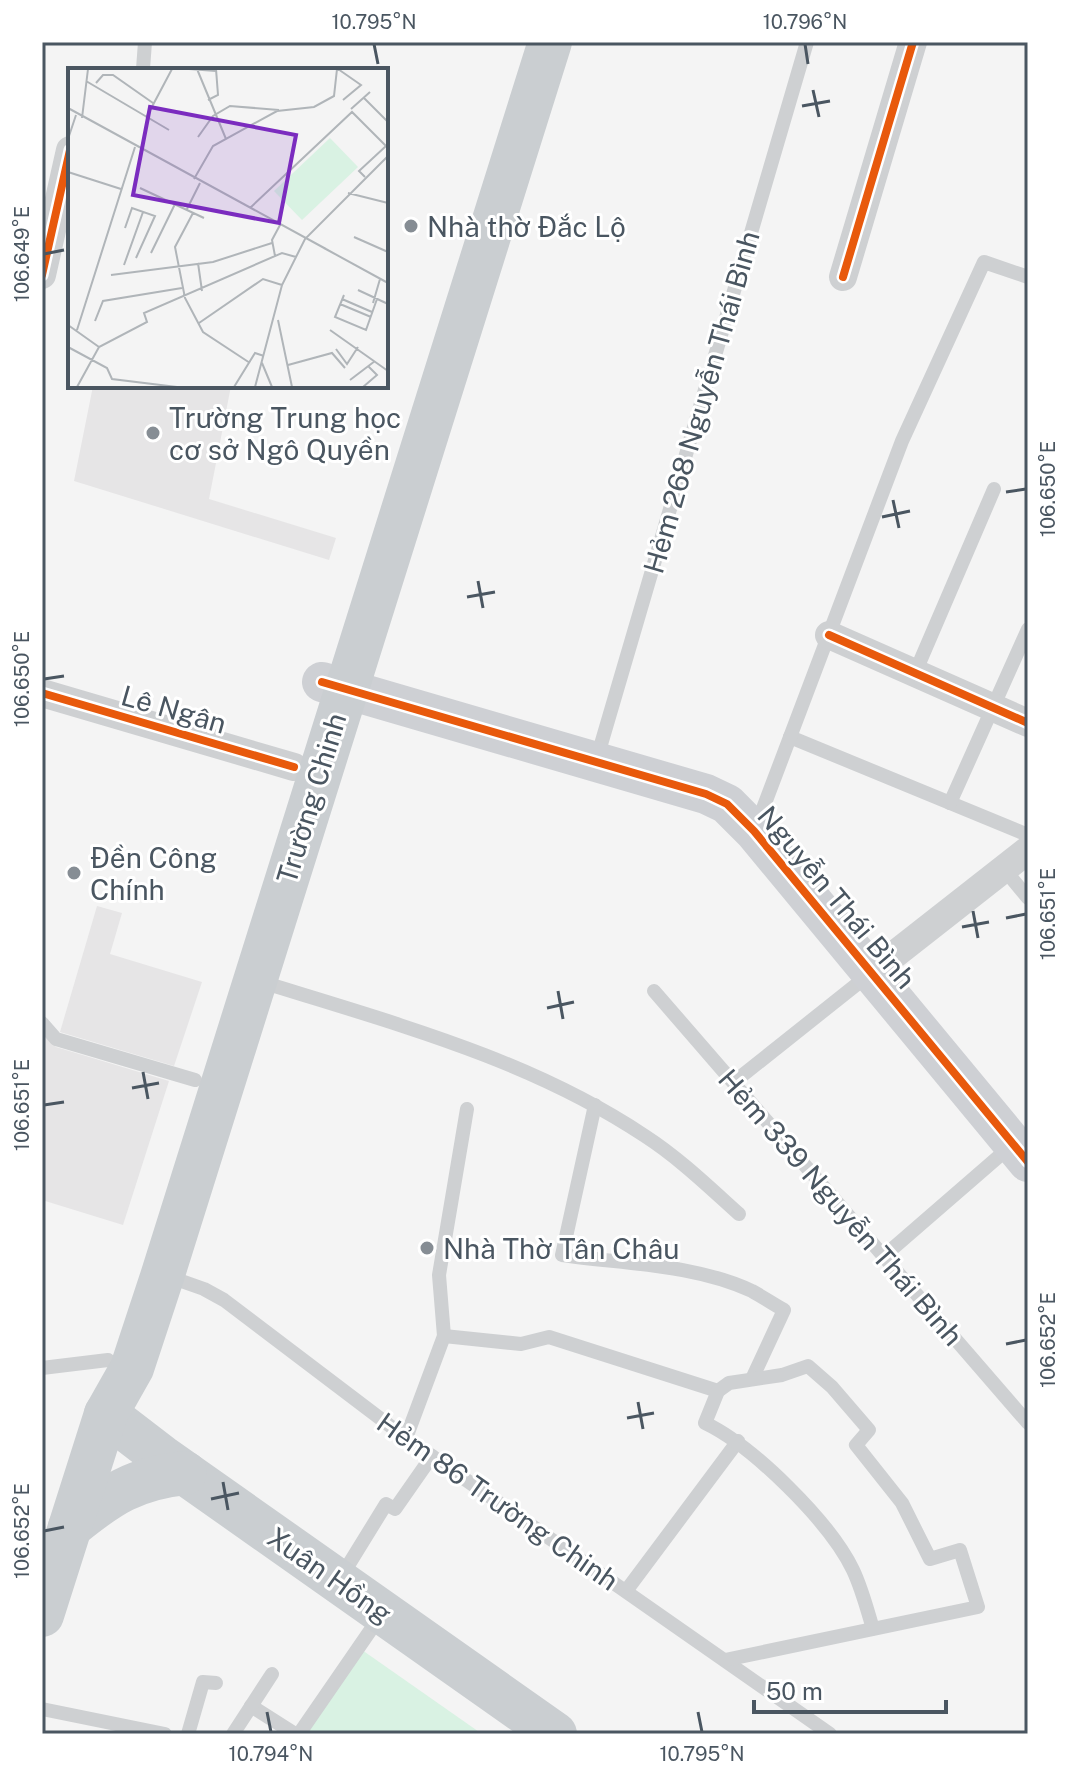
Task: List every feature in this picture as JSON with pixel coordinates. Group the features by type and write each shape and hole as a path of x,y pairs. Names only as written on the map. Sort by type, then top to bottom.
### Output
{"main road":[{"name":"Trường Chinh","path":"106,1414 108,1360 208,1084 255,980 333,685 523,42"},
{"name":"Trường Chinh","path":"45,1592 70,1527 106,1414 132,1368 163,1274 208,1084 294,767 333,685 550,42"},
{"name":"Xuân Hồng","path":"106,1414 555,1734"},
{"path":"70,1527 125,1487 160,1475 185,1473"}],"street":[{"path":"843,277 913,42"},
{"path":"42,275 68,159"},
{"path":"829,635 1028,723"},
{"name":"Nguyễn Thái Bình","path":"333,685 717,798 738,813 754,831 871,973 1023,1146"},
{"name":"Lê Ngân","path":"42,693 294,767"},
{"path":"871,973 1028,850"}],"lane":[{"path":"143,68 145,42"},
{"name":"Hẻm 268 Nguyễn Thái Bình","path":"596,762 807,42"},
{"path":"754,831 902,441 984,262 1028,277"},
{"path":"915,673 994,489"},
{"path":"950,803 1028,629"},
{"path":"790,737 1028,835"},
{"path":"1004,869 1028,898"},
{"path":"734,1082 871,973"},
{"path":"255,980 479,1052 547,1081 595,1105 647,1137 739,1214"},
{"name":"Hẻm 339 Nguyễn Thái Bình","path":"654,991 1028,1422"},
{"path":"42,1023 56,1039 208,1084"},
{"path":"595,1105 562,1255 685,1272 718,1280 751,1291 784,1310 752,1379"},
{"path":"406,1438 444,1336 439,1275 467,1109"},
{"path":"884,1256 1023,1146"},
{"name":"Hẻm 86 Trường Chinh","path":"163,1274 224,1300 406,1438 830,1734"},
{"path":"444,1336 521,1344 549,1337 718,1391"},
{"path":"42,1368 108,1360"},
{"path":"725,1660 873,1629 978,1607 960,1550 930,1559 902,1503 856,1445 869,1430 832,1387 808,1366 782,1375 729,1383 718,1391 705,1423 738,1441 805,1507 837,1544 852,1569 873,1629"},
{"path":"626,1591 738,1441"},
{"path":"339,1581 386,1504 395,1509 432,1456"},
{"path":"251,1706 297,1734 383,1612"},
{"path":"233,1734 272,1674"},
{"path":"188,1734 203,1682 216,1683"},
{"path":"42,1709 165,1734"}],"shaded area":[{"name":"Trường Trung học cơ sở Ngô Quyền","path":"93,388 231,388 209,499 336,538 329,560 74,481"},
{"path":"97,906 122,913 110,954 202,982 174,1066 60,1032"},
{"path":"42,1034 56,1047 169,1081 123,1225 42,1200"}],"green space":[{"path":"362,1650 482,1734 304,1734"}],"cycle path":[{"path":"843,277 913,42"},
{"path":"42,275 68,159"},
{"path":"829,635 1028,723"},
{"path":"322,682 706,794 727,804 754,831 1028,1162"},
{"path":"42,693 294,767"}],"place":[{"name":"Nhà thờ Đắc Lộ","path":"411,226"},
{"name":"Trường Trung học cơ sở Ngô Quyền","path":"153,433"},
{"name":"Đền Công Chính","path":"74,873"},
{"name":"Nhà Thờ Tân Châu","path":"427,1248"}]}
